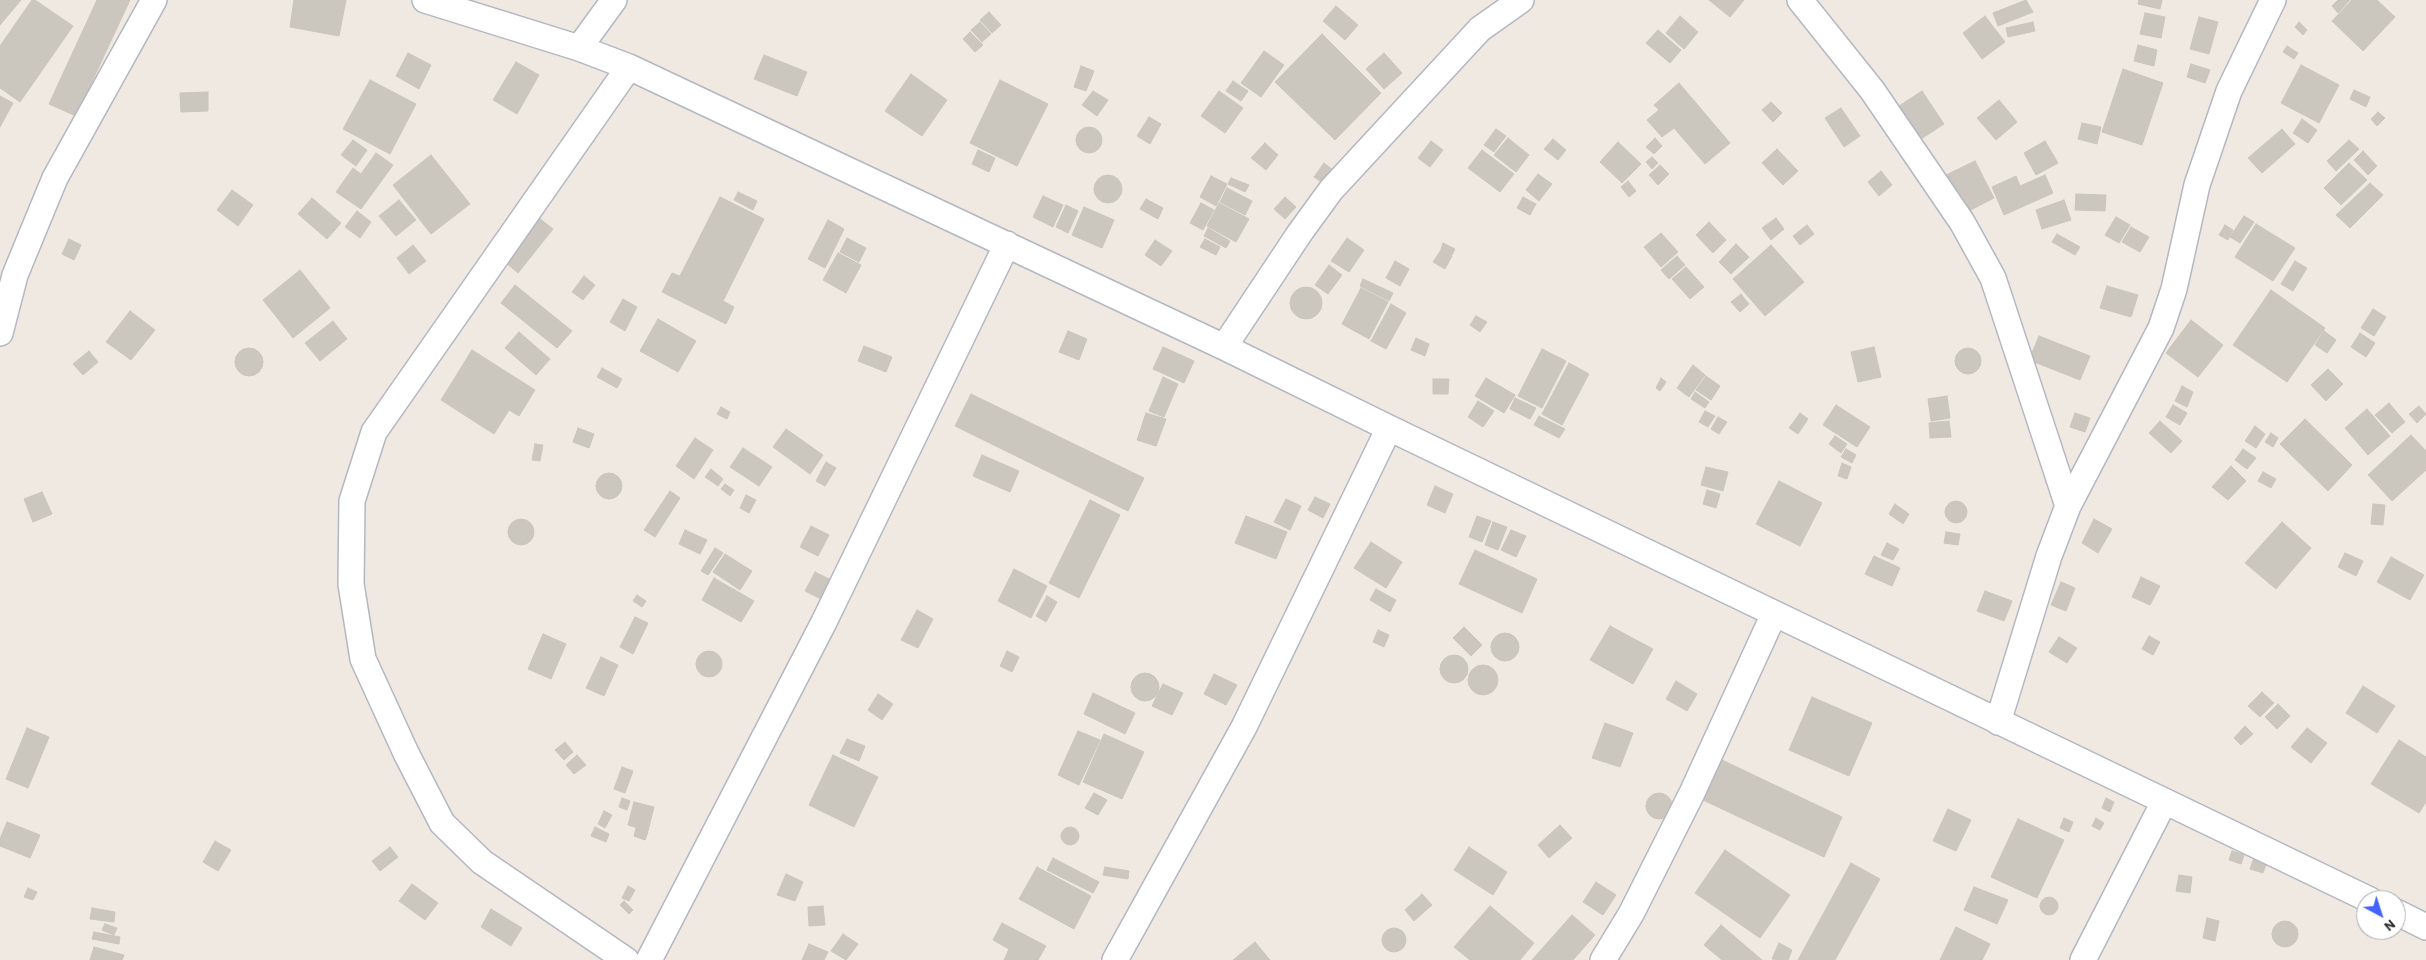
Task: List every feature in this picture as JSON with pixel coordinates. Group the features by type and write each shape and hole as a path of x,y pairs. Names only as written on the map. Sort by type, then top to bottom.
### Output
{"street":[{"path":"0,332 14,275 55,178 154,0"},
{"path":"426,0 579,48 629,67 1224,347 2356,893"},
{"path":"579,48 614,0"},
{"path":"1224,347 1299,234 1331,190 1480,30 1521,0"},
{"path":"1800,0 1872,90 1962,222 1993,278 2068,506"},
{"path":"1998,722 2049,556 2068,506 2161,328 2174,289 2197,185 2229,92 2273,0"},
{"path":"626,960 482,862 442,823 406,753 363,659 351,584 352,501 374,432 629,67"},
{"path":"649,960 824,622 1007,244"},
{"path":"1115,960 1244,726 1389,428"},
{"path":"1603,960 1631,914 1687,802 1774,614"},
{"path":"2083,960 2164,802"},
{"path":"2406,917 2426,927"}],"building":[{"path":"0,0 21,0 0,25"},
{"path":"32,0 35,0 73,26 20,102 0,88 0,46"},
{"path":"97,0 130,0 76,116 49,104"},
{"path":"294,0 346,0 339,36 290,27"},
{"path":"1709,0 1744,0 1730,17"},
{"path":"2026,0 2033,12 1998,26 1993,13"},
{"path":"2139,0 2162,0 2160,9 2138,4"},
{"path":"2338,0 2350,0 2338,13 2332,6"},
{"path":"2352,0 2377,0 2395,17 2363,51 2332,21"},
{"path":"1336,6 1358,25 1345,40 1323,21"},
{"path":"989,12 1001,25 992,33 980,20"},
{"path":"2145,13 2165,17 2161,38 2140,34"},
{"path":"1680,16 1698,32 1684,49 1666,33"},
{"path":"1985,16 2005,42 1982,59 1963,33"},
{"path":"2199,17 2218,22 2209,54 2190,49"},
{"path":"980,22 991,34 982,42 971,30"},
{"path":"2033,22 2035,31 2008,37 2006,28"},
{"path":"2299,22 2307,30 2303,35 2295,27"},
{"path":"1658,30 1681,50 1670,63 1646,43"},
{"path":"970,32 983,45 975,52 963,39"},
{"path":"1322,34 1381,93 1335,140 1275,82"},
{"path":"2138,45 2157,50 2154,66 2134,61"},
{"path":"2287,46 2298,53 2294,59 2283,52"},
{"path":"1264,51 1284,65 1261,97 1241,83"},
{"path":"408,53 431,65 419,89 396,76"},
{"path":"1384,53 1402,73 1384,89 1366,69"},
{"path":"764,55 807,72 797,96 754,79"},
{"path":"516,62 539,75 517,114 493,100"},
{"path":"2191,64 2210,70 2205,83 2187,77"},
{"path":"2301,65 2339,85 2319,123 2281,103"},
{"path":"1081,66 1094,71 1086,91 1074,87"},
{"path":"2123,69 2163,83 2142,145 2102,132"},
{"path":"911,74 947,100 922,136 885,111"},
{"path":"370,80 416,104 390,154 343,129"},
{"path":"1000,80 1048,104 1017,166 970,143"},
{"path":"1233,81 1248,91 1241,101 1226,91"},
{"path":"1679,83 1730,143 1705,164 1674,128 1662,137 1647,120 1659,110 1654,105"},
{"path":"2354,90 2370,97 2366,107 2350,99"},
{"path":"1093,91 1108,100 1097,116 1082,105"},
{"path":"1219,91 1243,108 1225,133 1201,116"},
{"path":"1922,91 1944,124 1921,139 1899,106"},
{"path":"208,92 208,111 181,112 180,93"},
{"path":"0,96 13,103 0,127"},
{"path":"1999,100 2017,122 1996,140 1977,118"},
{"path":"1771,102 1782,113 1773,122 1762,110"},
{"path":"1841,108 1860,136 1844,147 1825,118"},
{"path":"2378,112 2385,118 2377,126 2371,119"},
{"path":"1149,117 1161,124 1150,144 1137,136"},
{"path":"2302,119 2317,130 2308,143 2293,133"},
{"path":"2082,123 2101,127 2097,144 2078,139"},
{"path":"1089,127 1098,131 1102,140 1098,149 1089,153 1080,149 1076,140 1080,131"},
{"path":"1496,129 1506,136 1494,152 1484,145"},
{"path":"2282,129 2295,144 2262,173 2248,158"},
{"path":"1508,138 1529,155 1516,172 1494,155"},
{"path":"1655,138 1662,146 1654,154 1646,147"},
{"path":"1553,139 1566,150 1558,160 1544,149"},
{"path":"353,140 367,150 356,166 341,155"},
{"path":"2349,140 2359,149 2336,171 2327,161"},
{"path":"1431,141 1443,150 1430,167 1418,158"},
{"path":"2045,141 2058,163 2036,175 2024,153"},
{"path":"1618,142 1641,164 1622,183 1600,162"},
{"path":"1265,143 1278,155 1266,170 1251,158"},
{"path":"1777,149 1798,171 1783,185 1762,163"},
{"path":"978,150 995,158 989,172 972,164"},
{"path":"1482,150 1514,174 1500,192 1468,168"},
{"path":"2363,151 2377,166 2368,175 2354,160"},
{"path":"376,153 393,165 361,209 336,192 353,168 361,174"},
{"path":"431,155 470,204 431,234 393,185"},
{"path":"1652,157 1658,163 1652,169 1646,162"},
{"path":"1975,161 1994,198 1965,213 1946,175"},
{"path":"1324,163 1338,174 1329,187 1314,177"},
{"path":"2349,163 2367,180 2341,205 2324,188"},
{"path":"1660,165 1669,174 1658,185 1649,175"},
{"path":"1881,171 1892,185 1879,196 1868,182"},
{"path":"1538,174 1552,184 1539,201 1526,190"},
{"path":"1108,175 1118,179 1122,189 1118,199 1108,203 1098,199 1094,189 1098,179"},
{"path":"2045,175 2053,193 2004,215 1992,187 2016,176 2020,186"},
{"path":"1211,176 1227,184 1216,206 1200,197"},
{"path":"1231,178 1249,185 1245,192 1228,184"},
{"path":"1628,181 1636,191 1629,197 1621,187"},
{"path":"2370,183 2383,195 2350,228 2336,215"},
{"path":"1227,188 1252,201 1245,215 1220,202"},
{"path":"232,190 253,205 238,226 217,210"},
{"path":"738,192 757,201 753,210 734,200"},
{"path":"2076,194 2106,195 2105,211 2075,210"},
{"path":"1043,196 1063,205 1053,227 1033,217"},
{"path":"720,197 764,219 723,301 734,307 726,324 662,292 672,273 680,276"},
{"path":"1285,197 1296,207 1285,219 1274,209"},
{"path":"1523,197 1536,204 1530,215 1517,208"},
{"path":"312,198 341,223 327,239 298,214"},
{"path":"1146,199 1163,208 1158,219 1140,209"},
{"path":"399,200 416,220 396,236 379,216"},
{"path":"2064,200 2071,220 2042,229 2036,210"},
{"path":"1201,203 1214,210 1203,230 1190,223"},
{"path":"1219,203 1249,219 1236,242 1207,226"},
{"path":"1066,205 1078,211 1068,233 1056,227"},
{"path":"1084,207 1114,220 1102,248 1072,235"},
{"path":"357,211 371,222 360,238 345,227"},
{"path":"2244,216 2254,222 2240,243 2230,237"},
{"path":"2116,217 2130,225 2119,243 2105,235"},
{"path":"539,218 553,229 518,273 505,262"},
{"path":"1776,218 1784,229 1771,240 1762,228"},
{"path":"828,220 844,229 825,268 808,259"},
{"path":"1709,222 1726,240 1713,253 1696,235"},
{"path":"2256,224 2295,248 2273,281 2235,257"},
{"path":"1807,225 1814,234 1800,245 1793,236"},
{"path":"2225,225 2233,230 2228,240 2219,235"},
{"path":"2131,227 2149,237 2140,252 2122,242"},
{"path":"1208,228 1230,241 1226,248 1204,236"},
{"path":"1661,233 1678,252 1661,267 1644,247"},
{"path":"2057,234 2080,247 2075,255 2052,242"},
{"path":"847,238 866,248 859,262 840,252"},
{"path":"1347,238 1364,250 1349,272 1331,261"},
{"path":"69,239 81,245 74,260 62,254"},
{"path":"1205,239 1220,247 1216,255 1200,247"},
{"path":"1155,240 1172,251 1161,266 1145,255"},
{"path":"1443,243 1455,249 1452,255 1441,249"},
{"path":"1736,244 1749,257 1731,274 1719,262"},
{"path":"413,245 426,261 409,274 397,258"},
{"path":"1771,245 1804,282 1765,316 1733,279"},
{"path":"1441,250 1452,256 1445,269 1433,262"},
{"path":"838,253 861,265 846,293 823,280"},
{"path":"1677,256 1685,265 1669,279 1661,270"},
{"path":"1395,261 1409,269 1400,286 1386,278"},
{"path":"2295,261 2307,268 2293,291 2281,284"},
{"path":"1329,265 1342,275 1328,294 1315,285"},
{"path":"1686,267 1704,287 1690,299 1672,279"},
{"path":"300,270 330,308 293,338 263,300"},
{"path":"584,276 595,285 583,300 572,292"},
{"path":"1363,279 1393,293 1389,301 1360,286"},
{"path":"515,285 572,331 557,348 501,303"},
{"path":"2107,286 2138,295 2131,317 2100,308"},
{"path":"1306,287 1312,288 1317,292 1321,297 1321,309 1317,314 1312,318 1306,319 1300,318 1295,314 1291,309 1290,303 1291,297 1295,292 1300,288"},
{"path":"1361,288 1388,302 1369,339 1342,324"},
{"path":"2271,290 2325,328 2287,382 2233,345"},
{"path":"1741,294 1749,304 1740,312 1731,302"},
{"path":"623,299 637,307 625,331 610,322"},
{"path":"1391,304 1406,313 1386,349 1371,341"},
{"path":"2373,309 2386,317 2374,336 2361,328"},
{"path":"130,311 155,330 131,360 106,342"},
{"path":"1476,316 1487,322 1480,332 1470,325"},
{"path":"658,319 696,341 678,372 640,351"},
{"path":"2191,320 2223,345 2198,377 2166,353"},
{"path":"333,321 347,339 320,361 305,343"},
{"path":"1068,331 1087,339 1079,360 1059,352"},
{"path":"2324,331 2336,340 2327,353 2315,345"},
{"path":"519,332 550,359 536,375 505,348"},
{"path":"2360,333 2375,343 2366,357 2351,347"},
{"path":"2039,336 2090,356 2080,380 2029,360"},
{"path":"1416,338 1429,344 1425,356 1411,350"},
{"path":"864,346 892,357 886,372 858,361"},
{"path":"1163,347 1194,361 1184,383 1153,369"},
{"path":"1874,347 1881,377 1858,382 1851,352"},
{"path":"249,348 259,352 263,362 259,372 249,376 239,372 235,362 239,352"},
{"path":"1968,348 1977,352 1981,361 1977,370 1968,374 1959,370 1955,361 1959,352"},
{"path":"1542,349 1566,361 1542,408 1518,396"},
{"path":"472,350 535,390 519,416 509,410 494,434 441,400"},
{"path":"89,351 98,362 83,375 73,364"},
{"path":"1569,363 1589,374 1562,425 1542,414"},
{"path":"1693,365 1705,375 1689,397 1677,388"},
{"path":"602,368 622,379 617,388 597,377"},
{"path":"2328,369 2343,384 2326,401 2311,385"},
{"path":"1706,376 1720,386 1711,400 1696,390"},
{"path":"1163,377 1178,384 1164,417 1149,411"},
{"path":"1486,378 1515,395 1504,413 1475,396"},
{"path":"1661,378 1666,382 1660,391 1656,388"},
{"path":"1433,379 1449,379 1448,394 1433,394"},
{"path":"2182,386 2193,392 2187,407 2175,401"},
{"path":"1695,392 1709,402 1705,408 1691,399"},
{"path":"971,394 1144,478 1128,511 955,426"},
{"path":"1947,396 1950,418 1931,421 1928,399"},
{"path":"1515,398 1536,408 1530,419 1510,409"},
{"path":"1478,401 1494,411 1483,427 1468,417"},
{"path":"2389,403 2405,422 2392,433 2375,415"},
{"path":"1836,405 1870,427 1857,447 1823,425"},
{"path":"2173,405 2187,413 2180,425 2166,417"},
{"path":"2419,406 2426,414 2417,423 2409,414"},
{"path":"721,407 730,412 727,419 717,414"},
{"path":"2367,409 2390,436 2368,455 2345,428"},
{"path":"1705,411 1715,416 1708,427 1699,422"},
{"path":"1146,413 1166,419 1156,446 1137,440"},
{"path":"1800,413 1808,419 1798,434 1789,428"},
{"path":"2075,413 2090,418 2085,432 2070,427"},
{"path":"1539,416 1565,429 1559,438 1534,425"},
{"path":"1718,417 1727,422 1719,434 1711,429"},
{"path":"2305,419 2352,465 2328,491 2280,444"},
{"path":"1949,421 1951,437 1930,438 1929,423"},
{"path":"2160,421 2182,441 2171,453 2149,433"},
{"path":"2255,426 2265,434 2256,448 2245,441"},
{"path":"578,428 594,434 589,448 573,442"},
{"path":"786,429 823,455 810,474 773,447"},
{"path":"2271,433 2278,438 2273,447 2265,442"},
{"path":"2411,435 2426,451 2426,470 2392,501 2368,475"},
{"path":"1835,436 1847,444 1841,453 1829,444"},
{"path":"695,438 713,450 694,479 676,466"},
{"path":"535,444 543,445 540,461 532,460"},
{"path":"743,448 772,467 759,486 730,467"},
{"path":"1846,449 1856,455 1852,463 1841,457"},
{"path":"2243,449 2256,458 2247,469 2235,460"},
{"path":"982,455 1019,471 1010,492 973,476"},
{"path":"826,462 836,468 825,486 816,481"},
{"path":"1842,463 1851,467 1847,479 1838,476"},
{"path":"2231,466 2246,481 2228,500 2212,487"},
{"path":"1706,467 1728,472 1723,491 1701,485"},
{"path":"711,469 723,479 718,486 705,477"},
{"path":"2263,472 2276,479 2271,488 2258,481"},
{"path":"609,473 618,477 622,486 618,495 609,499 600,495 596,486 600,477"},
{"path":"1779,481 1822,503 1800,546 1756,524"},
{"path":"725,484 734,490 730,496 721,489"},
{"path":"1435,486 1453,494 1445,513 1427,505"},
{"path":"1707,490 1720,494 1716,508 1703,504"},
{"path":"670,491 680,498 655,537 644,530"},
{"path":"42,492 52,514 33,522 24,499"},
{"path":"746,495 756,500 749,513 740,508"},
{"path":"1315,497 1330,504 1323,518 1308,510"},
{"path":"1286,499 1301,506 1290,530 1274,522"},
{"path":"1090,500 1120,515 1079,598 1049,583"},
{"path":"1956,501 1964,504 1967,512 1964,520 1956,523 1948,520 1945,512 1948,504"},
{"path":"1895,504 1909,514 1903,524 1889,514"},
{"path":"2373,504 2385,505 2383,525 2371,524"},
{"path":"1246,516 1287,532 1276,559 1235,543"},
{"path":"1477,516 1491,521 1482,542 1469,537"},
{"path":"521,519 530,523 534,532 530,541 521,545 512,541 508,532 512,523"},
{"path":"2094,519 2112,529 2098,553 2082,543"},
{"path":"1493,522 1507,527 1498,550 1485,545"},
{"path":"2282,522 2311,548 2276,589 2245,563"},
{"path":"811,526 829,535 818,556 800,547"},
{"path":"685,530 707,540 700,554 679,544"},
{"path":"1511,530 1526,536 1516,557 1501,550"},
{"path":"1946,532 1960,534 1958,545 1944,543"},
{"path":"1371,542 1402,562 1386,588 1354,568"},
{"path":"1887,543 1899,549 1893,560 1881,555"},
{"path":"715,548 723,553 708,575 701,571"},
{"path":"1475,550 1537,579 1522,613 1459,584"},
{"path":"2345,553 2363,561 2356,576 2338,567"},
{"path":"725,554 752,571 740,590 713,572"},
{"path":"1874,556 1900,568 1892,586 1865,574"},
{"path":"2391,557 2424,575 2410,600 2377,582"},
{"path":"1014,569 1047,586 1031,618 998,601"},
{"path":"815,572 831,580 821,599 805,591"},
{"path":"2141,577 2160,586 2150,605 2132,597"},
{"path":"714,578 754,601 741,622 702,600"},
{"path":"2061,582 2075,588 2066,611 2051,605"},
{"path":"1376,589 1396,600 1390,612 1370,600"},
{"path":"1985,591 2012,601 2004,621 1977,611"},
{"path":"637,595 646,601 642,607 633,601"},
{"path":"1047,596 1057,602 1046,622 1036,616"},
{"path":"917,610 933,619 918,648 901,640"},
{"path":"635,617 648,623 633,654 620,647"},
{"path":"1610,626 1653,649 1633,684 1590,660"},
{"path":"1464,627 1482,645 1471,656 1453,638"},
{"path":"1378,630 1389,635 1384,647 1373,642"},
{"path":"1505,633 1515,637 1519,647 1515,657 1505,661 1495,657 1491,647 1495,637"},
{"path":"543,634 566,644 551,679 528,669"},
{"path":"2149,636 2160,642 2153,655 2142,649"},
{"path":"2059,637 2077,648 2067,663 2049,652"},
{"path":"709,651 718,655 722,664 718,673 709,677 700,673 696,664 700,655"},
{"path":"1007,651 1019,657 1012,672 1000,666"},
{"path":"1454,655 1464,659 1468,669 1464,679 1454,683 1444,679 1440,669 1444,659"},
{"path":"601,657 618,665 604,696 586,688"},
{"path":"1483,665 1489,666 1497,674 1497,686 1489,694 1483,695 1477,694 1469,686 1468,680 1469,674 1477,666"},
{"path":"1145,673 1155,677 1159,687 1155,697 1145,701 1135,697 1131,687 1135,677"},
{"path":"1214,674 1237,685 1226,705 1204,694"},
{"path":"1676,681 1697,694 1687,711 1666,699"},
{"path":"1163,684 1183,693 1172,715 1152,706"},
{"path":"2363,686 2395,706 2377,733 2346,713"},
{"path":"2262,692 2274,703 2260,717 2248,706"},
{"path":"1093,693 1135,713 1125,734 1084,714"},
{"path":"878,694 893,704 882,720 868,710"},
{"path":"1812,697 1872,723 1849,776 1789,750"},
{"path":"2278,704 2290,716 2277,729 2265,717"},
{"path":"1605,723 1633,733 1620,767 1592,758"},
{"path":"2245,726 2253,734 2241,745 2234,738"},
{"path":"27,728 49,737 28,788 6,779"},
{"path":"2307,728 2327,743 2311,763 2291,747"},
{"path":"1078,731 1100,740 1079,785 1058,775"},
{"path":"1104,734 1144,752 1122,799 1083,782"},
{"path":"847,739 865,746 859,761 840,753"},
{"path":"2399,740 2426,757 2426,802 2419,813 2371,784"},
{"path":"565,742 573,752 564,760 555,750"},
{"path":"577,755 586,765 574,774 566,765"},
{"path":"833,755 878,777 854,827 809,805"},
{"path":"1722,760 1842,817 1824,857 1703,800"},
{"path":"622,767 633,771 625,793 614,789"},
{"path":"1094,793 1107,800 1098,815 1085,808"},
{"path":"1659,793 1668,797 1672,806 1668,815 1659,819 1650,815 1646,806 1650,797"},
{"path":"622,798 630,801 627,810 619,807"},
{"path":"2106,798 2114,802 2110,812 2102,808"},
{"path":"634,802 654,807 648,831 628,825"},
{"path":"1948,809 1971,820 1956,851 1933,841"},
{"path":"604,811 612,815 605,828 598,824"},
{"path":"2064,818 2073,822 2069,832 2060,828"},
{"path":"2096,818 2104,823 2100,830 2092,826"},
{"path":"2018,819 2064,840 2037,898 1991,877"},
{"path":"7,822 40,835 30,858 0,846 0,839"},
{"path":"1560,825 1572,838 1549,858 1538,845"},
{"path":"595,827 609,834 606,842 591,836"},
{"path":"1070,827 1076,830 1079,836 1076,842 1070,845 1064,842 1061,836 1064,830"},
{"path":"636,828 648,832 645,840 634,836"},
{"path":"215,841 231,850 218,871 203,862"},
{"path":"390,847 398,857 380,871 372,861"},
{"path":"1469,847 1507,872 1493,895 1454,870"},
{"path":"1725,850 1790,895 1760,938 1695,893"},
{"path":"2232,851 2244,855 2241,864 2229,860"},
{"path":"2255,855 2268,859 2263,873 2250,869"},
{"path":"1053,858 1099,882 1093,893 1047,870"},
{"path":"1851,863 1880,879 1835,960 1798,960"},
{"path":"1037,867 1091,896 1074,929 1019,899"},
{"path":"1105,867 1129,871 1128,879 1103,875"},
{"path":"786,874 803,882 795,901 777,895"},
{"path":"2179,875 2192,877 2190,893 2176,891"},
{"path":"1596,882 1616,895 1603,915 1583,902"},
{"path":"412,884 438,903 425,920 399,901"},
{"path":"628,886 635,890 629,901 622,898"},
{"path":"1974,887 2008,900 1997,924 1964,910"},
{"path":"28,888 37,892 33,900 24,897"},
{"path":"1422,894 1432,905 1414,921 1405,910"},
{"path":"2049,897 2055,900 2058,906 2055,912 2049,915 2043,912 2040,906 2043,900"},
{"path":"624,901 633,910 629,914 620,905"},
{"path":"823,906 825,925 809,926 808,907"},
{"path":"1490,906 1534,943 1520,960 1470,960 1454,947"},
{"path":"92,908 115,912 114,922 90,919"},
{"path":"491,909 522,928 511,946 481,927"},
{"path":"1572,915 1595,935 1573,960 1532,960"},
{"path":"2207,918 2219,921 2215,941 2203,938"},
{"path":"2285,921 2294,925 2298,934 2294,943 2285,947 2276,943 2272,934 2276,925"},
{"path":"1002,923 1046,946 1038,960 1004,960 1009,949 993,940"},
{"path":"105,924 117,928 114,935 102,930"},
{"path":"1721,925 1762,960 1722,960 1704,945"},
{"path":"1956,927 1990,944 1982,960 1940,960"},
{"path":"1394,928 1402,932 1406,940 1402,948 1394,952 1386,948 1382,940 1386,932"},
{"path":"94,932 120,937 119,944 92,939"},
{"path":"843,934 858,944 846,960 831,951"},
{"path":"1255,942 1270,960 1233,960"},
{"path":"1779,943 1792,950 1788,960 1772,959"},
{"path":"809,944 828,952 824,960 802,960"},
{"path":"94,947 124,955 122,960 90,960"}]}
